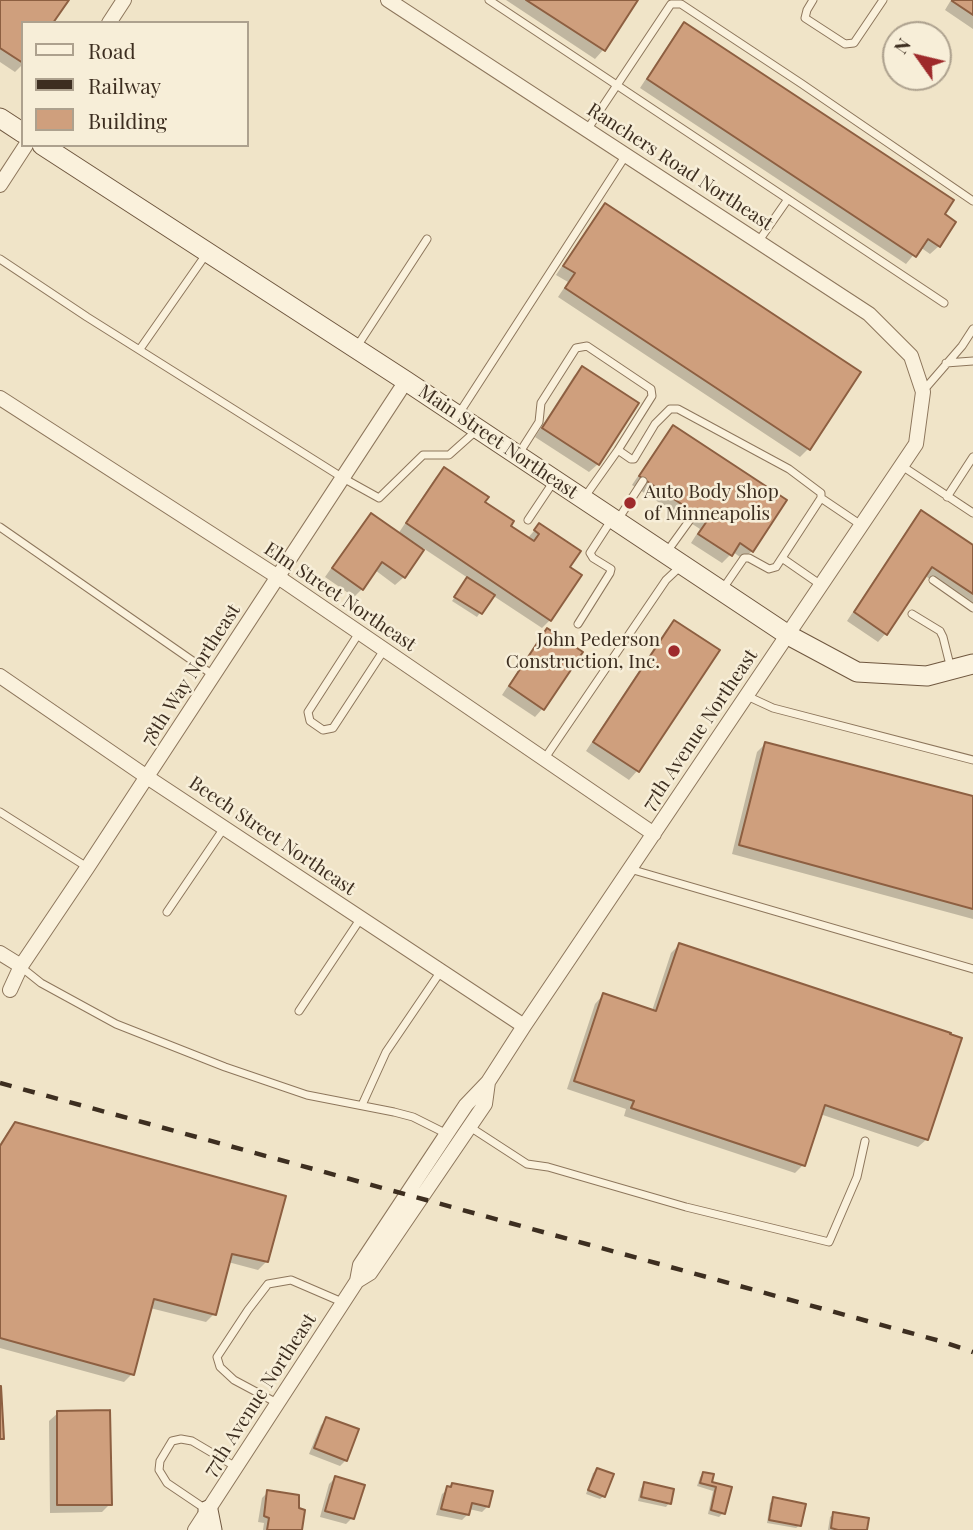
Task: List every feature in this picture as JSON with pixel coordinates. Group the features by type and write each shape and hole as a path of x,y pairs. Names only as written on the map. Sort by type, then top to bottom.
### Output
{"street":[{"path":"110,21 124,0"},
{"name":"Ranchers Road Northeast","path":"388,0 409,6 587,130 869,314 911,356 923,392"},
{"path":"0,118 21,132"},
{"path":"0,185 25,147"},
{"name":"Main Street Northeast","path":"45,147 355,348 788,635 857,672 927,677 973,664"},
{"name":"78th Way Northeast","path":"5,990 406,382"},
{"name":"77th Avenue Northeast","path":"195,1530 357,1281 360,1265 466,1105 488,1082 916,444 923,392"},
{"name":"Elm Street Northeast","path":"0,398 278,577 654,834"},
{"name":"Beech Street Northeast","path":"0,676 147,777 524,1026"},
{"path":"0,953 21,966"},
{"name":"77th Avenue Northeast","path":"357,1281 370,1273 485,1104 488,1082"},
{"path":"208,1510 212,1530"}],"lane":[{"path":"489,0 944,303"},
{"path":"813,0 805,18 845,44 855,43 883,0"},
{"path":"587,130 671,4 681,4 973,201"},
{"path":"458,416 626,155"},
{"path":"758,242 788,199"},
{"path":"355,348 427,239"},
{"path":"140,349 207,253"},
{"path":"0,259 343,478 379,498 423,455 449,455 478,429"},
{"path":"923,392 973,329"},
{"path":"517,456 539,422 541,403 576,348 587,346 651,389 652,396 583,499"},
{"path":"946,363 973,361"},
{"path":"618,450 634,459 655,424 670,409 678,410 789,469 821,493 821,498 776,567 769,569 744,558 722,590"},
{"path":"947,497 973,457"},
{"path":"901,466 973,513"},
{"path":"528,520 555,480"},
{"path":"578,624 611,569 593,558 590,553 643,481"},
{"path":"821,498 861,525"},
{"path":"545,758 666,580 692,517"},
{"path":"0,527 214,675"},
{"path":"782,558 821,585"},
{"path":"933,580 973,608"},
{"path":"912,614 940,631 951,670"},
{"path":"359,633 308,712 310,721 323,730 332,729 384,650"},
{"path":"746,696 774,708 973,760"},
{"path":"0,811 87,868"},
{"path":"167,912 224,828"},
{"path":"630,869 973,969"},
{"path":"299,1011 361,918"},
{"path":"21,966 41,983 116,1024 307,1095 413,1117 447,1134"},
{"path":"362,1105 386,1052 441,971"},
{"path":"469,1127 527,1164 548,1167 686,1207 830,1242 857,1177 866,1141"},
{"path":"277,1403 234,1380 220,1367 217,1357 268,1284 290,1280 343,1302"},
{"path":"208,1510 167,1483 159,1470 160,1461 172,1441 192,1441 236,1467"}],"building":[{"path":"0,0 69,0 54,21 21,21 21,62 0,48"},
{"path":"526,0 638,0 605,51"},
{"path":"973,0 973,15 952,1"},
{"path":"684,22 954,200 945,214 956,222 940,247 928,239 916,257 647,79"},
{"path":"605,203 861,372 810,450 565,288 575,273 563,266"},
{"path":"582,366 639,403 599,465 542,428"},
{"path":"673,425 787,500 753,552 740,543 732,556 698,534 707,521 639,476"},
{"path":"444,467 489,497 485,502 514,521 511,526 534,541 539,534 534,530 539,523 581,551 570,567 582,575 551,621 406,523"},
{"path":"921,510 973,545 973,594 932,567 887,635 854,612"},
{"path":"371,513 424,550 405,578 382,562 363,590 332,568"},
{"path":"467,577 495,595 482,614 454,597"},
{"path":"674,620 720,650 639,772 593,742"},
{"path":"547,628 583,652 544,710 509,686"},
{"path":"765,742 973,796 973,909 739,845"},
{"path":"679,943 962,1038 928,1140 825,1105 805,1166 631,1108 634,1101 574,1081 603,993 656,1011"},
{"path":"15,1122 286,1196 268,1262 232,1254 216,1315 154,1299 134,1375 0,1338 0,1146"},
{"path":"1,1386 4,1439 0,1439"},
{"path":"110,1410 112,1505 57,1505 57,1411"},
{"path":"326,1417 359,1429 347,1461 314,1448"},
{"path":"597,1468 614,1474 605,1497 588,1490"},
{"path":"703,1472 714,1474 712,1482 732,1487 725,1514 711,1510 716,1487 700,1483"},
{"path":"335,1476 365,1485 354,1519 325,1511"},
{"path":"644,1482 674,1489 671,1504 641,1497"},
{"path":"452,1483 493,1491 489,1507 472,1503 469,1515 441,1509 447,1486 451,1487"},
{"path":"267,1490 299,1495 299,1508 305,1510 302,1530 267,1530 269,1518 264,1516"},
{"path":"773,1497 806,1504 801,1526 769,1520"},
{"path":"833,1512 869,1518 867,1530 831,1528"}],"railway":[{"path":"0,1083 973,1352"}],"place":[{"name":"Auto Body Shop of Minneapolis","path":"630,503"},
{"name":"John Pederson Construction, Inc.","path":"674,651"}]}
